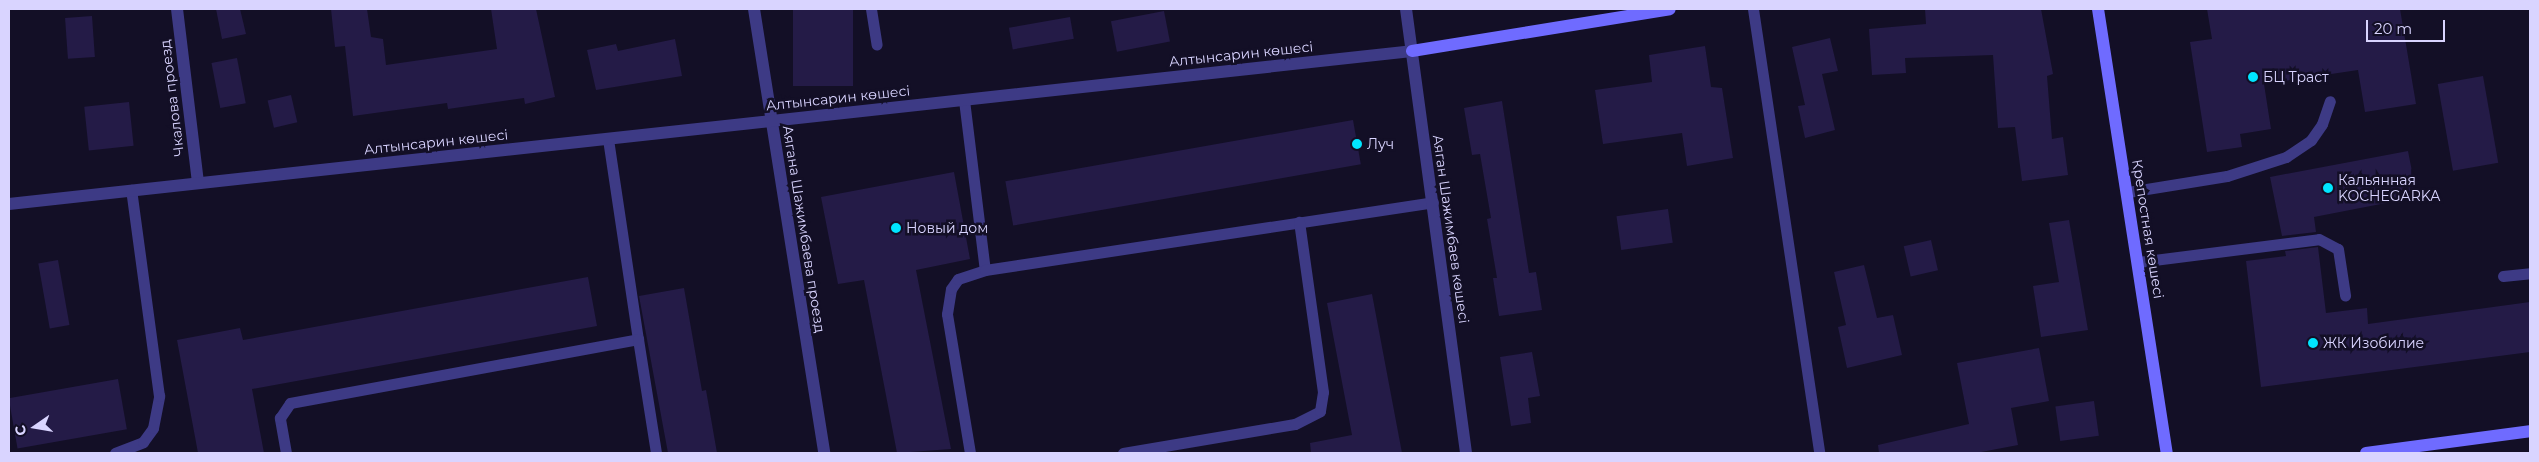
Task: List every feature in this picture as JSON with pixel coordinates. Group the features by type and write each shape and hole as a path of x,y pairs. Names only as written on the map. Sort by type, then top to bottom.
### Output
{"street":[{"name":"Чкалова проезд","path":"177,9 198,183"},
{"name":"Аягана Шажимбаева проезд","path":"754,9 824,453"},
{"name":"Аяган Шажимбаев көшесі","path":"1406,9 1466,453"},
{"name":"Алтынсарин көшесі","path":"9,204 1412,51 1670,9"},
{"name":"Крепостная көшесі","path":"2098,9 2128,192 2167,453"},
{"path":"2366,453 2530,430"}],"lane":[{"path":"871,9 877,45"},
{"path":"1754,9 1819,453"},
{"path":"964,100 985,270"},
{"path":"2128,192 2227,176 2286,158 2311,140 2322,124 2330,101"},
{"path":"608,138 656,453"},
{"path":"115,453 142,442 153,428 159,396 131,190"},
{"path":"970,453 948,301 951,289 958,279 985,270 1433,202"},
{"path":"1123,453 1295,424 1320,411 1323,392 1299,222"},
{"path":"2138,262 2319,239 2338,249 2345,295"},
{"path":"2503,276 2530,273"},
{"path":"286,453 280,418 290,403 638,339"}],"building":[{"path":"216,9 240,9 246,34 222,39"},
{"path":"331,9 367,9 371,37 383,39 386,65 497,49 491,9 536,9 555,97 525,104 524,98 448,109 447,103 353,116 345,46 335,47"},
{"path":"793,9 853,9 853,86 793,86"},
{"path":"1925,9 2041,9 2053,74 2047,76 2052,139 2063,137 2068,175 2022,181 2015,127 1998,128 1993,55 1905,58 1906,73 1872,75 1869,29 1926,24"},
{"name":"БЦ Траст","path":"2207,9 2400,9 2416,104 2365,112 2358,70 2264,84 2271,129 2240,134 2242,147 2207,152 2190,42 2212,39"},
{"path":"1164,11 1170,41 1117,52 1111,21"},
{"path":"92,16 95,57 68,59 65,18"},
{"path":"1070,17 1074,39 1013,49 1009,28"},
{"path":"1830,38 1838,71 1822,74 1835,130 1805,138 1798,106 1805,105 1792,47"},
{"path":"675,39 682,76 596,90 587,50 616,44 618,51"},
{"path":"1705,46 1711,87 1722,88 1733,158 1687,166 1682,133 1603,144 1595,90 1652,82 1649,55"},
{"path":"237,58 246,103 220,108 211,63"},
{"path":"2483,76 2498,163 2453,171 2438,84"},
{"path":"291,95 297,122 274,128 268,100"},
{"path":"1502,101 1529,273 1536,272 1542,310 1499,316 1493,278 1497,278 1487,219 1491,218 1480,154 1472,155 1464,108"},
{"path":"129,102 134,146 89,150 84,107"},
{"path":"1353,120 1361,164 1013,226 1005,181"},
{"path":"2408,151 2417,197 2314,217 2316,232 2282,236 2270,177"},
{"path":"954,172 970,259 916,270 951,449 897,453 864,280 838,284 821,197"},
{"path":"1668,209 1673,243 1621,250 1617,216"},
{"path":"2069,220 2088,330 2041,337 2033,286 2059,282 2049,223"},
{"path":"1931,240 1938,270 1911,277 1904,246"},
{"path":"2318,247 2326,313 2367,308 2368,324 2530,302 2530,352 2261,387 2246,261 2286,256 2285,251"},
{"path":"58,260 69,325 50,328 38,263"},
{"path":"1864,265 1877,318 1893,315 1902,355 1847,368 1838,327 1846,325 1834,272"},
{"path":"588,277 597,326 252,389 264,453 198,453 177,340 240,328 243,340"},
{"path":"684,288 702,391 706,390 717,453 668,453 639,296"},
{"path":"1372,294 1402,453 1311,453 1310,443 1352,435 1327,303"},
{"path":"2039,348 2049,401 2011,408 2018,445 1976,453 1879,453 1878,445 1969,424 1957,363"},
{"path":"1532,352 1540,396 1528,398 1531,423 1511,426 1500,357"},
{"path":"118,379 127,429 18,449 9,398"},
{"path":"2094,401 2099,436 2060,441 2055,406"}],"place":[{"name":"БЦ Траст","path":"2253,77"},
{"name":"Луч","path":"1357,144"},
{"name":"Кальянная KOCHEGARKA","path":"2328,188"},
{"name":"Новый дом","path":"896,228"},
{"name":"ЖК Изобилие","path":"2313,343"}]}
